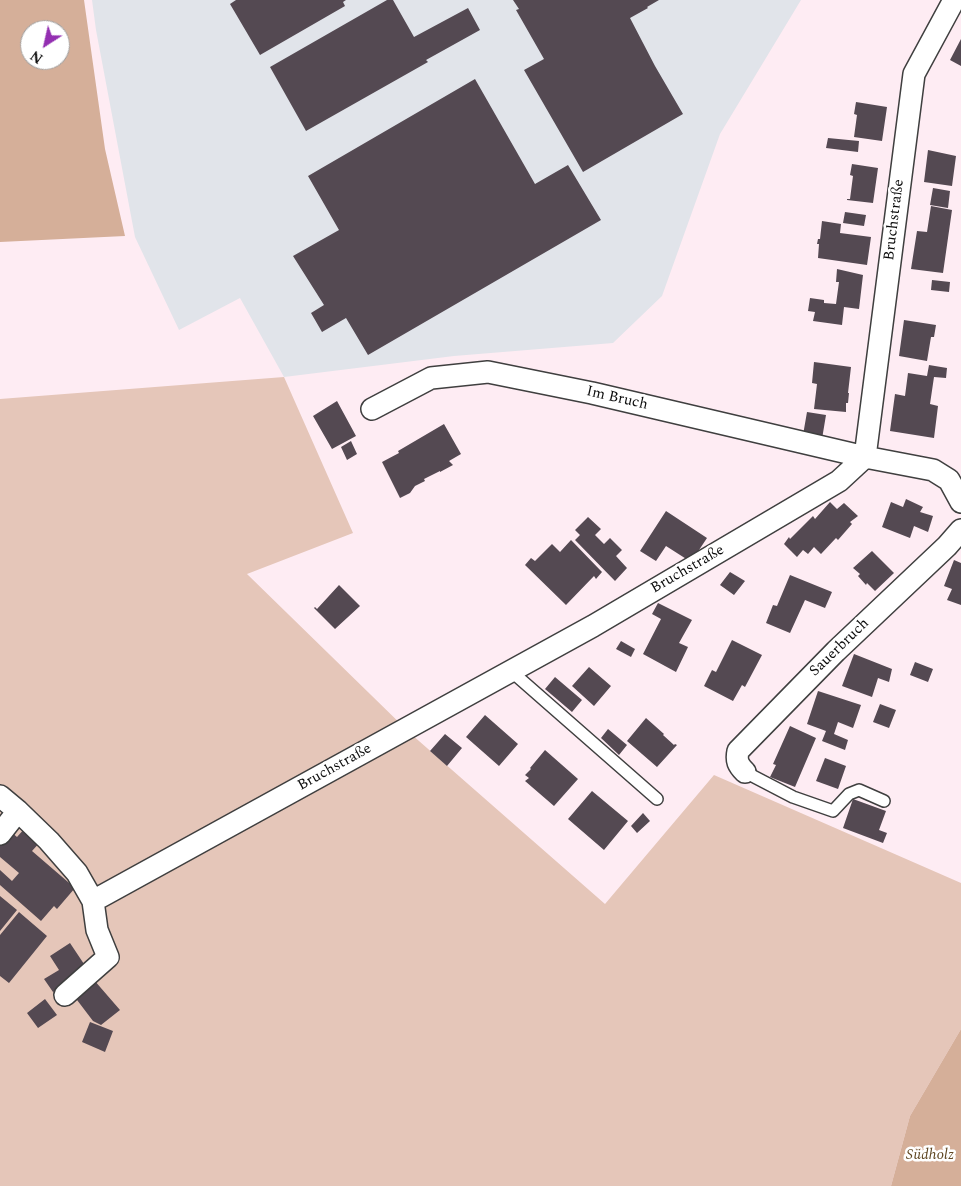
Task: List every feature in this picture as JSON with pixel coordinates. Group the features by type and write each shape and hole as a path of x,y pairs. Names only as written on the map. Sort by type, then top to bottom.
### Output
{"street":[{"name":"Bruchstraße","path":"93,901 593,626 840,481 865,457 914,74 954,0"},
{"name":"Im Bruch","path":"372,409 431,378 488,372 592,393 865,457"},
{"path":"865,457 934,470 950,480 961,502"},
{"name":"Sauerbruch","path":"745,772 739,766 736,759 738,751 836,651 947,546 961,530"},
{"path":"0,796 49,840 77,873 93,901 96,930 108,957 65,995"},
{"path":"0,834 18,811"}],"lane":[{"path":"511,672 657,799"},
{"path":"745,772 793,797 833,811 849,794 859,790 884,801"}],"shaded area":[{"path":"92,0 801,0 720,134 662,296 613,343 454,356 284,377 240,298 179,330 135,237"},
{"path":"284,377 353,533 247,574 411,734 605,904 714,775 961,883 961,1029 910,1116 891,1186 0,1186 0,399"}],"green space":[{"path":"0,0 84,0 105,149 125,236 0,242"},
{"name":"Südholz","path":"961,1029 961,1186 891,1186 910,1116"}],"building":[{"path":"236,0 346,0 343,2 345,6 260,55 230,4"},
{"path":"387,0 393,0 414,37 468,8 480,30 426,60 428,62 306,131 270,67"},
{"path":"513,0 659,0 630,18 683,114 583,172 524,70 544,59 516,10 519,9"},
{"path":"961,39 961,66 950,60"},
{"path":"475,79 535,184 568,165 601,220 368,355 346,318 322,332 311,313 324,305 293,256 339,230 308,176"},
{"path":"856,102 887,107 882,141 854,137 857,115 854,114"},
{"path":"828,138 859,141 858,152 826,148"},
{"path":"928,150 956,156 952,186 924,182"},
{"path":"852,164 878,168 873,203 847,200 850,199 853,176 850,175"},
{"path":"933,188 950,191 948,208 930,205"},
{"path":"931,206 952,210 943,273 911,269 917,231 927,232"},
{"path":"845,212 866,215 864,226 843,223"},
{"path":"822,221 841,224 840,233 871,237 867,265 818,258 819,244 817,244 818,239 820,239"},
{"path":"837,269 863,275 859,309 844,307 842,325 813,321 815,312 808,311 810,298 824,300 824,303 836,304 839,282 836,282"},
{"path":"932,280 950,282 949,292 931,290"},
{"path":"904,320 936,325 934,337 931,337 927,361 899,356"},
{"path":"814,362 851,367 846,412 814,409 817,384 812,383"},
{"path":"929,365 947,368 946,378 934,377 930,404 938,406 934,438 890,431 895,394 905,396 908,373 927,376"},
{"path":"337,401 356,436 332,449 313,416"},
{"path":"807,412 826,415 822,439 803,435"},
{"path":"444,424 461,454 449,461 453,465 424,479 425,481 415,486 410,493 400,498 382,462"},
{"path":"351,441 357,454 347,460 341,447"},
{"path":"906,499 923,507 920,512 933,516 928,532 914,526 910,538 882,527 891,502 903,507"},
{"path":"830,502 837,509 844,503 858,516 850,522 852,524 838,540 836,538 821,554 814,547 808,554 803,550 797,557 784,544 789,537 790,539 813,516 815,519"},
{"path":"666,511 707,538 691,562 666,546 656,561 640,551"},
{"path":"588,517 601,529 595,535 604,544 610,538 622,550 616,556 627,568 615,581 575,540 580,535 575,530"},
{"path":"571,540 602,572 596,579 594,576 566,605 525,565 531,558 535,561 552,544 560,552"},
{"path":"872,551 894,573 875,591 867,583 866,585 858,576 860,574 853,568"},
{"path":"954,560 961,563 961,605 947,600 952,589 944,586"},
{"path":"730,572 745,581 734,595 720,585"},
{"path":"790,575 832,592 825,608 805,600 790,633 766,623 773,605 777,606"},
{"path":"339,585 360,606 335,629 314,608 317,609"},
{"path":"658,603 692,620 679,643 688,647 676,672 643,654 661,619 652,614"},
{"path":"732,640 762,655 745,687 742,685 733,701 704,686 712,670 716,672"},
{"path":"621,641 635,649 631,657 616,649"},
{"path":"854,654 892,669 889,682 878,678 872,697 842,686"},
{"path":"915,662 933,669 928,682 910,675"},
{"path":"589,667 611,686 594,706 572,686"},
{"path":"555,677 582,700 572,712 545,689"},
{"path":"818,691 861,705 853,728 838,722 834,734 848,740 845,750 822,741 826,731 807,724"},
{"path":"880,704 896,710 889,728 873,722"},
{"path":"485,715 518,744 499,766 466,737"},
{"path":"646,718 674,745 677,745 657,767 627,741"},
{"path":"790,726 816,738 795,787 770,777 776,765 773,764"},
{"path":"608,729 627,745 619,755 601,738"},
{"path":"445,734 462,748 447,766 430,751"},
{"path":"545,750 578,779 554,806 525,781 529,778 525,775"},
{"path":"825,758 846,766 838,789 816,781"},
{"path":"592,791 628,821 604,850 568,819"},
{"path":"853,799 886,811 879,830 887,833 883,843 843,828"},
{"path":"643,813 650,821 637,833 631,826"},
{"path":"25,828 41,841 32,851 75,888 57,909 54,906 41,921 0,885 0,870 12,881 19,873 0,857 0,843 10,831 17,837"},
{"path":"0,896 17,910 0,931"},
{"path":"19,912 47,936 9,983 0,976 0,935"},
{"path":"70,943 88,970 53,992 44,979 59,970 50,956"},
{"path":"94,980 120,1010 101,1025 93,1021 74,996"},
{"path":"45,999 57,1015 38,1028 27,1013"},
{"path":"90,1022 113,1031 105,1052 82,1042"}]}
